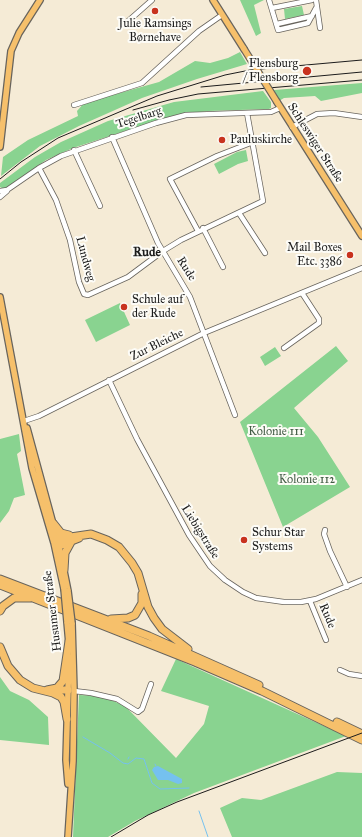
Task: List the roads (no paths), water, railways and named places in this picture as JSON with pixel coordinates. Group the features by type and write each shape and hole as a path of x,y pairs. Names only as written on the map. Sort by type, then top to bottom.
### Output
{"highway":[{"path":"53,523 61,533 72,538"},
{"path":"57,542 91,534 107,540 119,547 132,563 148,607 162,629 201,658"},
{"path":"64,570 66,549 72,538"},
{"path":"0,579 201,658 362,734"},
{"path":"102,618 128,618 135,615 142,603 140,582"},
{"path":"0,585 195,662 262,691 362,740"},
{"path":"0,611 2,606 14,598 20,597 41,600"},
{"path":"53,691 63,681 69,641"},
{"path":"0,647 8,666 15,675 25,683 41,690 70,691"},
{"path":"53,691 62,697 67,719"}],"main road":[{"path":"0,147 0,130 11,51 19,33 42,0"},
{"name":"Schleswiger Straße","path":"213,0 362,236"},
{"name":"Husumer Straße","path":"0,297 32,468 57,542 64,570 70,622 70,691 67,719 66,760 69,802"},
{"name":"Husumer Straße","path":"24,421 30,436 53,523 66,590"},
{"name":"Husumer Straße","path":"68,837 72,761 69,641 70,622"}],"street":[{"path":"126,23 152,0"},
{"path":"269,0 278,30 308,23 316,8"},
{"path":"272,8 312,0"},
{"path":"316,0 320,28"},
{"path":"74,106 142,83 199,31 222,15"},
{"path":"277,24 312,16"},
{"name":"Tegelbarg","path":"0,191 7,190 39,168 74,150 179,117 205,113 271,112 280,108"},
{"path":"162,251 203,228 260,203 263,198 247,113"},
{"path":"292,127 317,114 334,113 362,117"},
{"name":"Rude","path":"112,137 162,251 186,288 235,415"},
{"path":"198,231 170,179 253,142"},
{"path":"74,150 100,206"},
{"name":"Lundweg","path":"39,168 56,200 70,240 79,282 86,295 111,286 128,277 162,251"},
{"name":"Tegelbarg","path":"0,197 14,185"},
{"path":"239,213 265,252"},
{"path":"203,228 223,267"},
{"name":"Zur Bleiche","path":"24,421 38,416 204,333 362,268"},
{"path":"284,348 319,323 319,319 302,293"},
{"name":"Liebigstraße","path":"109,380 161,486 189,535 210,566 232,585 256,598 284,602 310,601 362,580"},
{"path":"325,530 324,534 330,551 347,587"},
{"name":"Rude","path":"310,601 326,640"},
{"path":"340,670 349,674 362,676"},
{"path":"70,691 91,693 117,699 138,712 142,709 151,684"}],"water":[{"path":"158,766 182,779 182,783 178,784 168,780 158,780 152,770 154,767"}],"waterway":[{"path":"83,737 110,753 123,763 128,764 136,758 144,759 152,783 160,789 189,788"},
{"path":"199,811 208,837"}],"railway":[{"path":"0,179 21,162 58,138 157,96 225,75 250,70 362,60"},
{"path":"201,87 362,72"},
{"path":"133,110 198,94 362,80"},
{"path":"111,837 148,815 177,802 362,733"}],"place":[{"name":"Julie Ramsings Børnehave","path":"155,11"},
{"name":"Flensburg / Flensborg","path":"307,71"},
{"name":"Pauluskirche","path":"222,140"},
{"name":"Mail Boxes Etc. 3386","path":"350,255"},
{"name":"Schule auf der Rude","path":"124,307"},
{"name":"Schur Star Systems","path":"244,540"}],"district":[{"name":"Rude","path":"147,253"}],"park label":[{"name":"Kolonie 111","path":"276,432"},
{"name":"Kolonie 112","path":"307,480"}]}
